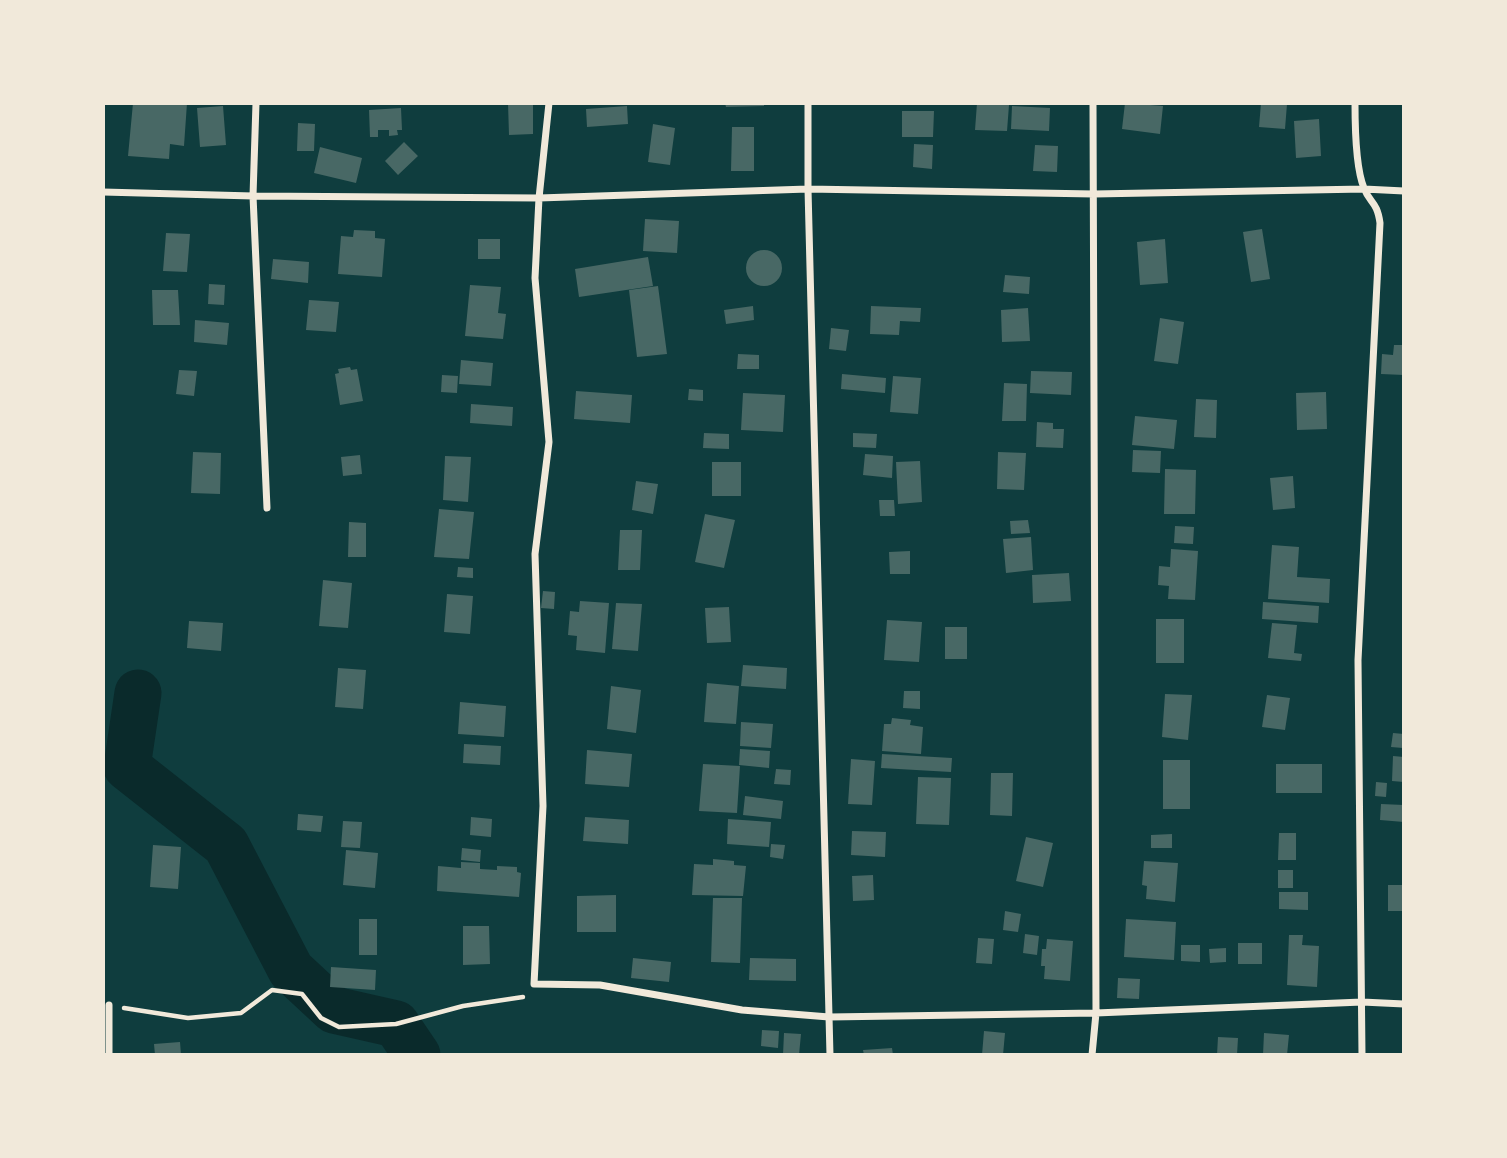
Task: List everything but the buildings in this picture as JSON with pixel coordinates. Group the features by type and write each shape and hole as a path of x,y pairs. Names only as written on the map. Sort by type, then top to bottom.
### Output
{"street":[{"path":"256,103 253,196 267,508"},
{"path":"549,103 538,198 535,278 550,442 535,554 542,806 534,984 600,985 742,1010 829,1017 1096,1013 1362,1002 1404,1004"},
{"path":"808,103 830,1055"},
{"path":"1092,1055 1096,1013 1093,103"},
{"path":"1355,103 1356,135 1364,189 1378,208 1380,223 1358,660 1362,1055"},
{"path":"103,192 538,198 808,189 1094,194 1364,189 1404,191"},
{"path":"109,1005 109,1055"}],"path":[{"path":"109,1005 188,1018 241,1013 272,990 302,994 321,1018 339,1027 396,1024 464,1006 532,995"}],"waterway":[{"path":"138,693 127,767 226,845 291,970 334,1010 396,1024 417,1055"}]}
